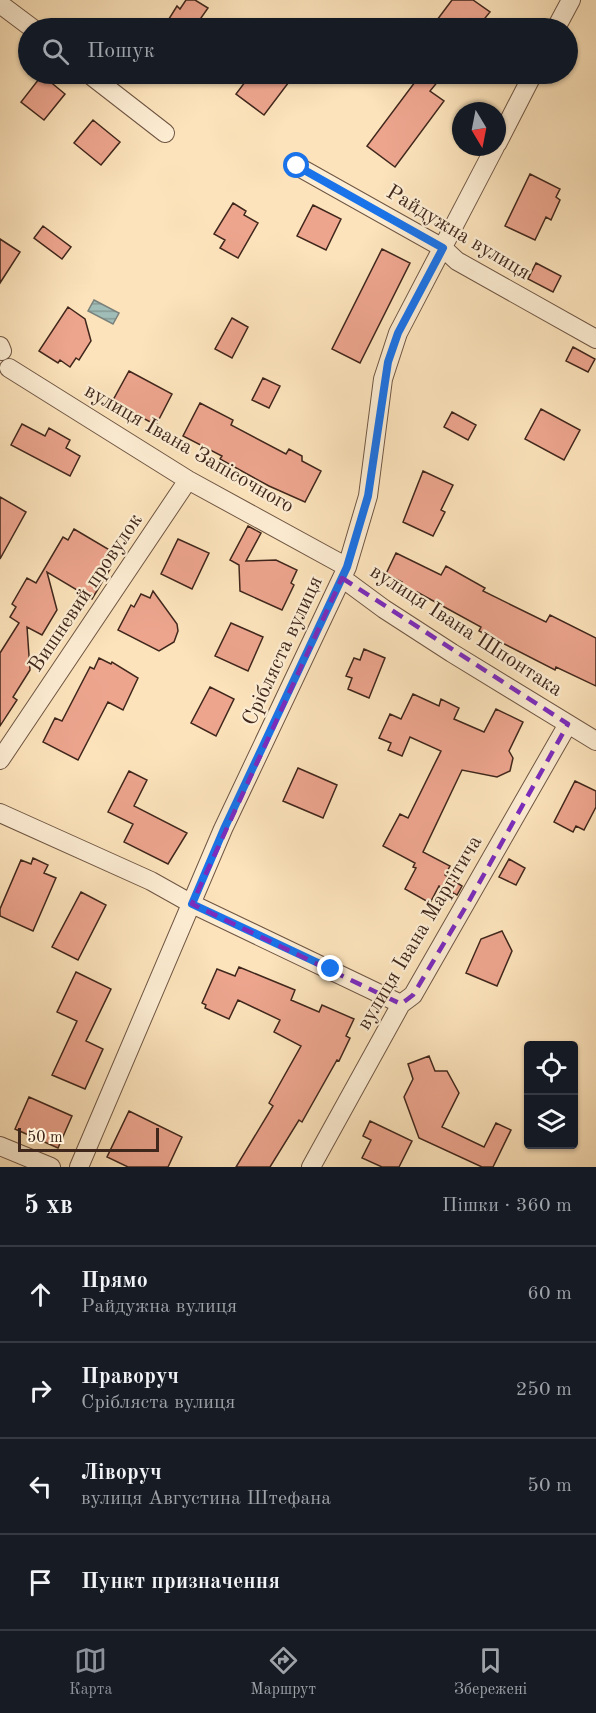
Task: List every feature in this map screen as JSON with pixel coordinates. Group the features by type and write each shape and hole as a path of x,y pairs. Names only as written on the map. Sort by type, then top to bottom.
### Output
{"street":[{"path":"561,18 571,0"},
{"path":"0,4 19,18"},
{"path":"102,84 165,134"},
{"name":"Срібляста вулиця","path":"506,126 528,84"},
{"name":"Срібляста вулиця","path":"79,1167 224,829 344,572 368,496 388,362 398,333 490,156"},
{"name":"Райдужна вулиця","path":"297,166 443,248 457,261 596,339"},
{"name":"вулиця Івана Запісочного","path":"9,368 188,480 344,572"},
{"name":"Вишневий провулок","path":"0,760 188,480"},
{"name":"вулиця Івана Шпонтака","path":"344,572 384,609 596,741"},
{"name":"вулиця Івана Маргітича","path":"311,1167 401,1004 413,994 462,913 568,724"},
{"path":"0,813 151,881 192,904 401,1004"},
{"path":"0,1146 51,1167"}],"highlighted area":[{"path":"342,578 568,724 468,903 413,995 401,1004 192,904"}],"water":[{"path":"94,300 119,313 113,324 88,311"}],"building":[{"path":"186,0 195,0 208,8 201,18 170,18 177,6 180,9"},
{"path":"452,0 473,0 490,12 485,18 438,18"},
{"path":"35,84 53,84 65,94 44,120 21,102"},
{"path":"244,84 287,84 264,115 236,94"},
{"path":"414,84 436,84 430,91 444,101 395,167 367,146"},
{"path":"93,120 120,142 101,165 74,143"},
{"path":"530,174 560,189 556,197 560,200 551,220 546,217 535,240 505,226"},
{"path":"233,203 246,211 244,215 258,223 238,258 220,248 225,240 214,234"},
{"path":"313,205 341,219 326,250 297,236"},
{"path":"43,226 71,247 62,259 34,238"},
{"path":"0,239 20,252 0,283"},
{"path":"382,249 410,263 360,363 332,349"},
{"path":"536,263 561,276 553,292 528,279"},
{"path":"68,307 85,319 91,341 79,360 76,358 70,367 60,360 58,363 39,351"},
{"path":"232,318 248,327 232,358 215,349"},
{"path":"573,347 595,359 588,372 566,361"},
{"path":"129,371 172,394 156,425 112,402"},
{"path":"263,378 280,386 269,408 252,400"},
{"path":"200,403 233,420 231,425 286,454 289,449 302,456 302,461 321,471 305,502 269,486 220,459 222,456 183,436"},
{"path":"541,409 580,430 564,460 525,439"},
{"path":"452,412 476,425 468,440 444,427"},
{"path":"22,424 45,436 49,428 70,440 66,448 80,456 70,476 11,445"},
{"path":"423,471 453,485 441,510 445,512 433,536 403,522"},
{"path":"0,497 26,512 0,559"},
{"path":"248,526 261,533 246,561 276,560 297,570 291,583 294,585 282,610 240,591 239,565 230,560"},
{"path":"74,529 113,552 107,563 112,566 92,599 47,572 57,610 42,635 27,627 30,670 13,697 17,700 0,726 0,653 19,623 10,617 16,607 12,604 27,578 36,583 63,537 68,540"},
{"path":"178,539 209,553 192,589 161,574"},
{"path":"396,553 441,575 446,566 485,588 483,591 546,622 550,615 596,638 596,686 556,667 555,670 479,631 481,627 417,592 415,594 399,587 402,582 386,574"},
{"path":"153,591 177,624 178,631 174,642 159,651 118,630 131,605 134,607 141,594 150,598"},
{"path":"231,623 263,637 248,671 215,656"},
{"path":"364,649 385,658 369,698 348,689 352,678 346,676 354,658 360,660"},
{"path":"99,658 111,664 112,662 138,678 123,710 108,702 78,760 43,742 55,718 62,721 90,667 94,669"},
{"path":"210,687 234,699 216,736 191,723"},
{"path":"413,694 439,706 441,699 459,708 454,719 484,732 496,709 523,722 509,751 513,758 510,771 497,777 462,770 423,852 450,866 445,875 462,886 457,895 439,886 430,903 405,889 416,868 413,867 415,863 383,846 400,814 408,818 441,751 410,737 402,756 388,750 391,743 379,738 390,714 401,719"},
{"path":"298,768 337,785 323,818 283,801"},
{"path":"129,771 147,780 134,806 187,833 168,864 124,842 133,824 108,812"},
{"path":"575,781 596,791 596,807 584,830 576,826 573,832 554,822"},
{"path":"33,858 48,865 44,873 56,878 33,931 0,916 0,909 21,860 31,864"},
{"path":"509,859 525,868 516,885 499,877"},
{"path":"81,892 106,905 78,960 52,947"},
{"path":"502,931 512,951 497,986 466,973 481,939"},
{"path":"239,967 295,990 291,1000 319,1012 322,1005 354,1019 346,1036 350,1038 339,1061 337,1060 302,1122 299,1120 270,1167 236,1167 273,1106 269,1103 301,1046 274,1032 280,1020 238,1000 229,1019 205,1008 206,1005 202,1003 217,969 235,976"},
{"path":"76,972 111,989 86,1041 103,1049 85,1089 52,1075 77,1021 57,1012"},
{"path":"429,1056 435,1071 447,1071 459,1093 442,1127 484,1147 496,1123 511,1130 493,1167 482,1167 419,1138 404,1097 413,1079 408,1064"},
{"path":"29,1097 72,1116 58,1148 15,1129"},
{"path":"129,1111 182,1137 168,1167 128,1167 107,1157"},
{"path":"370,1121 412,1141 399,1167 382,1167 362,1158 371,1140 363,1136"}],"route":[{"path":"297,166 443,248 398,333 388,362 383,379 378,436 368,496 347,567 224,829 192,904 331,969"}]}
